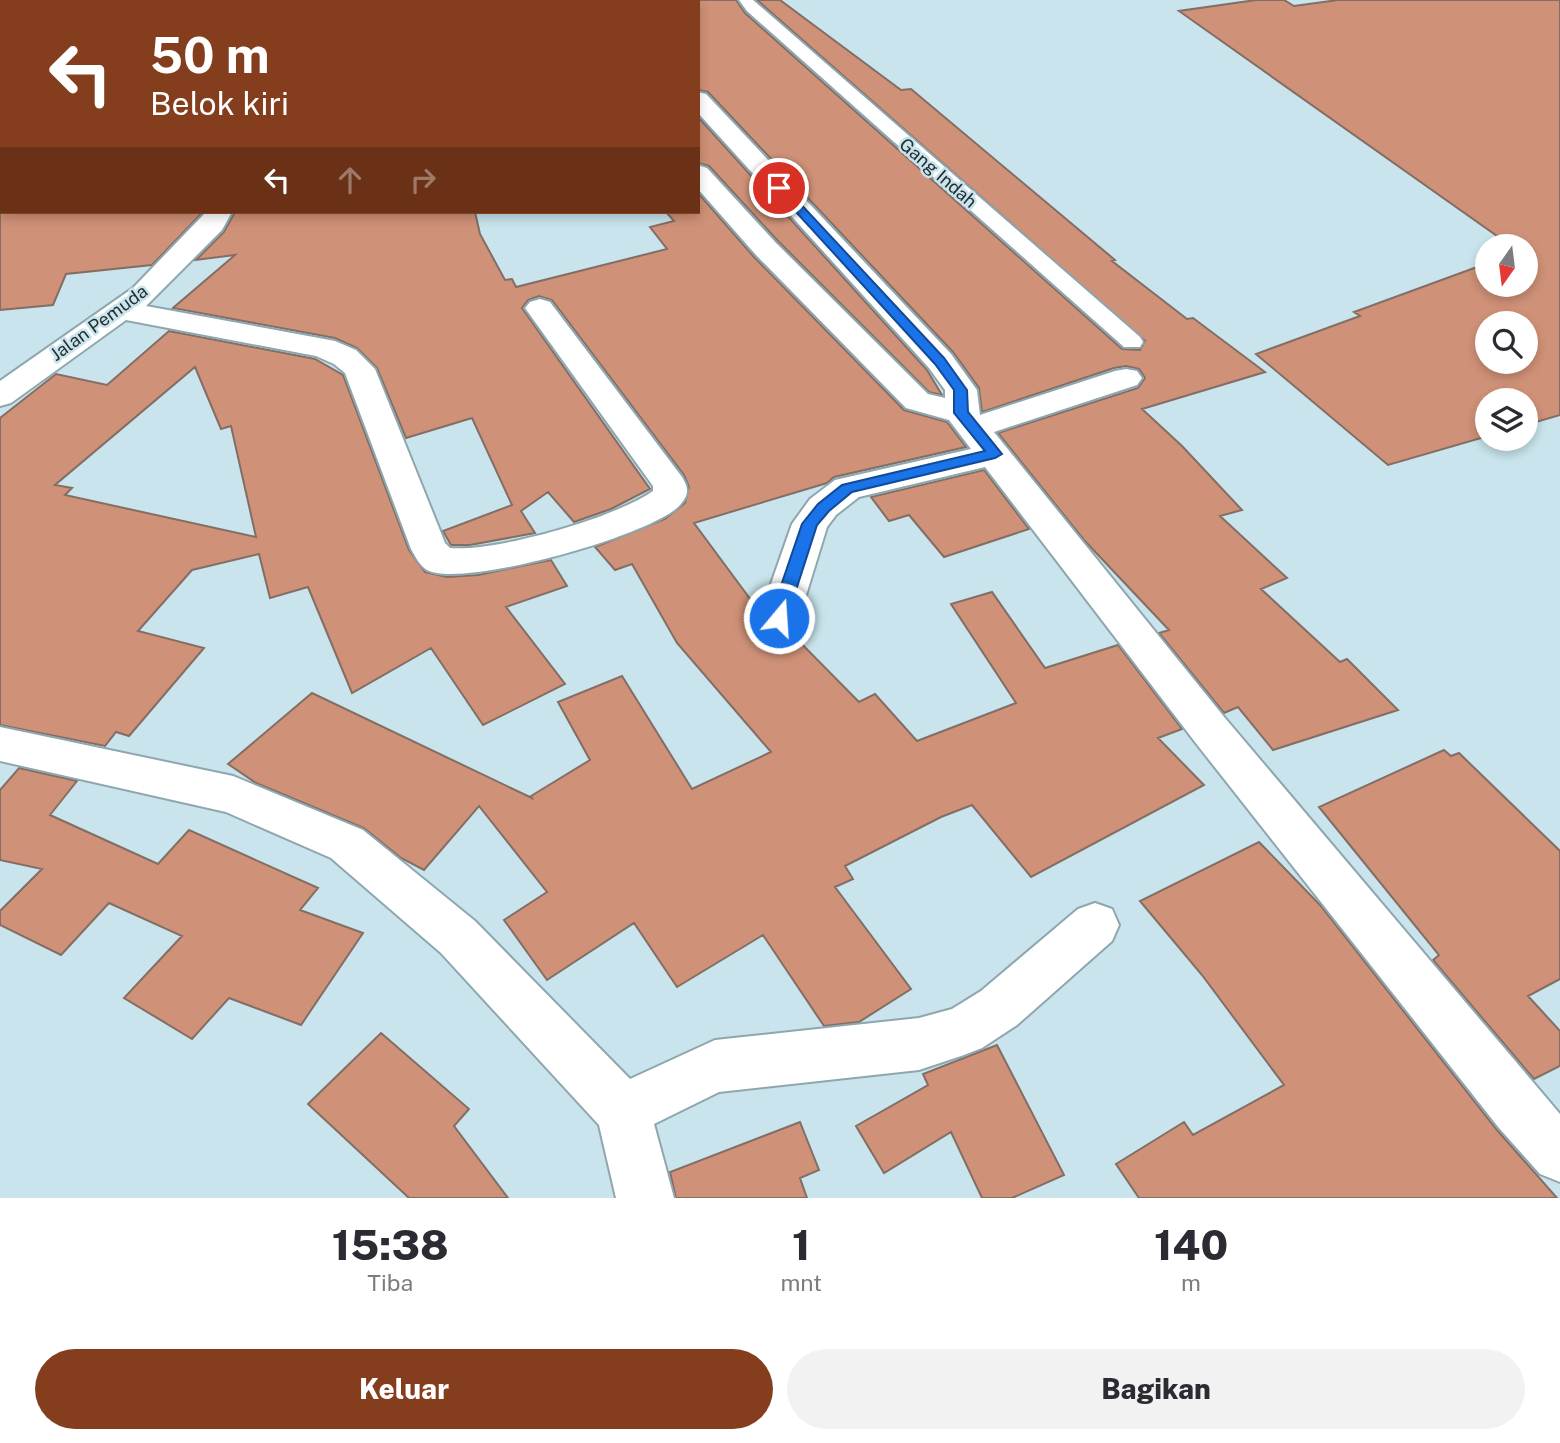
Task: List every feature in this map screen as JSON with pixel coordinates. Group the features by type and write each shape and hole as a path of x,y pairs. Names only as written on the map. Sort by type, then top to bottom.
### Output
{"street":[{"path":"700,101 940,361 961,390 976,431 1210,730 1518,1109 1560,1154"},
{"path":"700,175 766,249 917,401 976,431"},
{"name":"Jalan Pemuda","path":"0,396 143,294 212,224 218,214"},
{"path":"121,310 324,348 345,358 359,369 429,549 439,560 468,562 530,550 639,516 665,502 671,494 670,485 540,308"},
{"path":"779,618 810,524 823,507 847,488 976,431 1126,378"},
{"path":"0,744 233,795 346,844 458,937 623,1111 645,1198"},
{"path":"623,1111 715,1066 919,1044 964,1030 999,1007 1095,925"}],"lane":[{"name":"Gang Indah","path":"747,0 752,8 917,155 1132,341"}],"building":[{"path":"700,0 736,0 745,13 1122,349 1140,350 1145,341 757,0 780,0 901,90 911,89 1115,260 1112,261 1187,319 1193,318 1265,372 1142,409 1182,446 1242,510 1220,516 1287,578 1261,589 1340,662 1347,659 1398,710 1273,750 1238,707 1224,713 1159,633 1169,630 1084,540 998,433 1138,388 1145,378 1139,369 1126,366 1114,368 982,412 979,388 953,352 708,92 700,90"},
{"path":"1256,0 1284,0 1294,6 1338,0 1560,0 1560,415 1538,421 1538,388 1475,388 1475,440 1388,465 1256,354 1360,316 1354,312 1475,268 1475,298 1538,298 1538,234 1494,234 1179,11"},
{"path":"700,119 927,370 942,395 929,392 778,241 709,166 700,164"},
{"path":"700,195 754,257 904,410 947,422 966,447 834,477 827,483 694,523 759,611 757,619 763,629 778,635 790,632 859,702 875,694 917,741 1016,703 951,604 992,592 1045,668 1118,645 1182,729 1158,738 1204,785 1031,877 972,805 941,817 845,866 853,879 835,887 911,989 859,1022 824,1026 763,935 677,987 634,923 547,980 504,920 547,892 479,806 424,870 401,858 364,828 256,783 228,764 312,693 532,798 531,796 590,760 558,702 622,676 692,789 771,752 677,643 632,564 615,570 595,547 665,519 685,503 689,487 684,475 552,300 539,296 528,300 522,308 650,489 611,509 574,522 548,492 521,511 535,533 470,545 451,545 443,531 512,505 472,418 406,438 377,368 357,348 335,338 173,308 235,255 196,260 224,232 234,214 475,214 480,234 505,280 512,279 516,287 667,249 650,227 674,221 668,214 700,214"},
{"path":"0,214 201,214 152,265 66,274 53,305 0,310"},
{"path":"169,331 315,359 343,375 409,550 425,572 447,577 478,575 551,560 567,586 506,607 565,684 483,725 431,648 352,693 308,587 270,598 259,554 192,570 138,631 204,648 129,736 116,732 105,746 0,725 0,418 56,374 107,385","holes":["195,367 221,429 231,426 256,537 65,495 72,488 55,485"]},
{"path":"984,470 1029,529 944,557 909,515 889,521 871,497"},
{"path":"1444,750 1451,756 1459,753 1560,851 1560,979 1528,996 1560,1031 1560,1066 1534,1079 1433,960 1439,955 1319,807"},
{"path":"19,768 77,781 50,815 158,864 189,830 318,888 300,910 363,933 301,1025 229,998 192,1039 124,998 182,936 109,903 61,955 0,925 0,911 42,869 0,860 0,790"},
{"path":"1259,842 1320,905 1497,1130 1557,1198 1139,1198 1116,1164 1184,1122 1193,1135 1284,1085 1202,975 1140,901"},
{"path":"381,1033 469,1109 454,1126 508,1198 409,1198 308,1104"},
{"path":"997,1045 1064,1175 1012,1198 982,1198 951,1132 884,1173 856,1126 928,1085 923,1074"},
{"path":"800,1122 819,1170 800,1178 807,1198 676,1198 670,1172"}],"route":[{"path":"779,188 940,361 961,390 961,413 995,454 847,488 823,507 810,524 779,618"}]}
